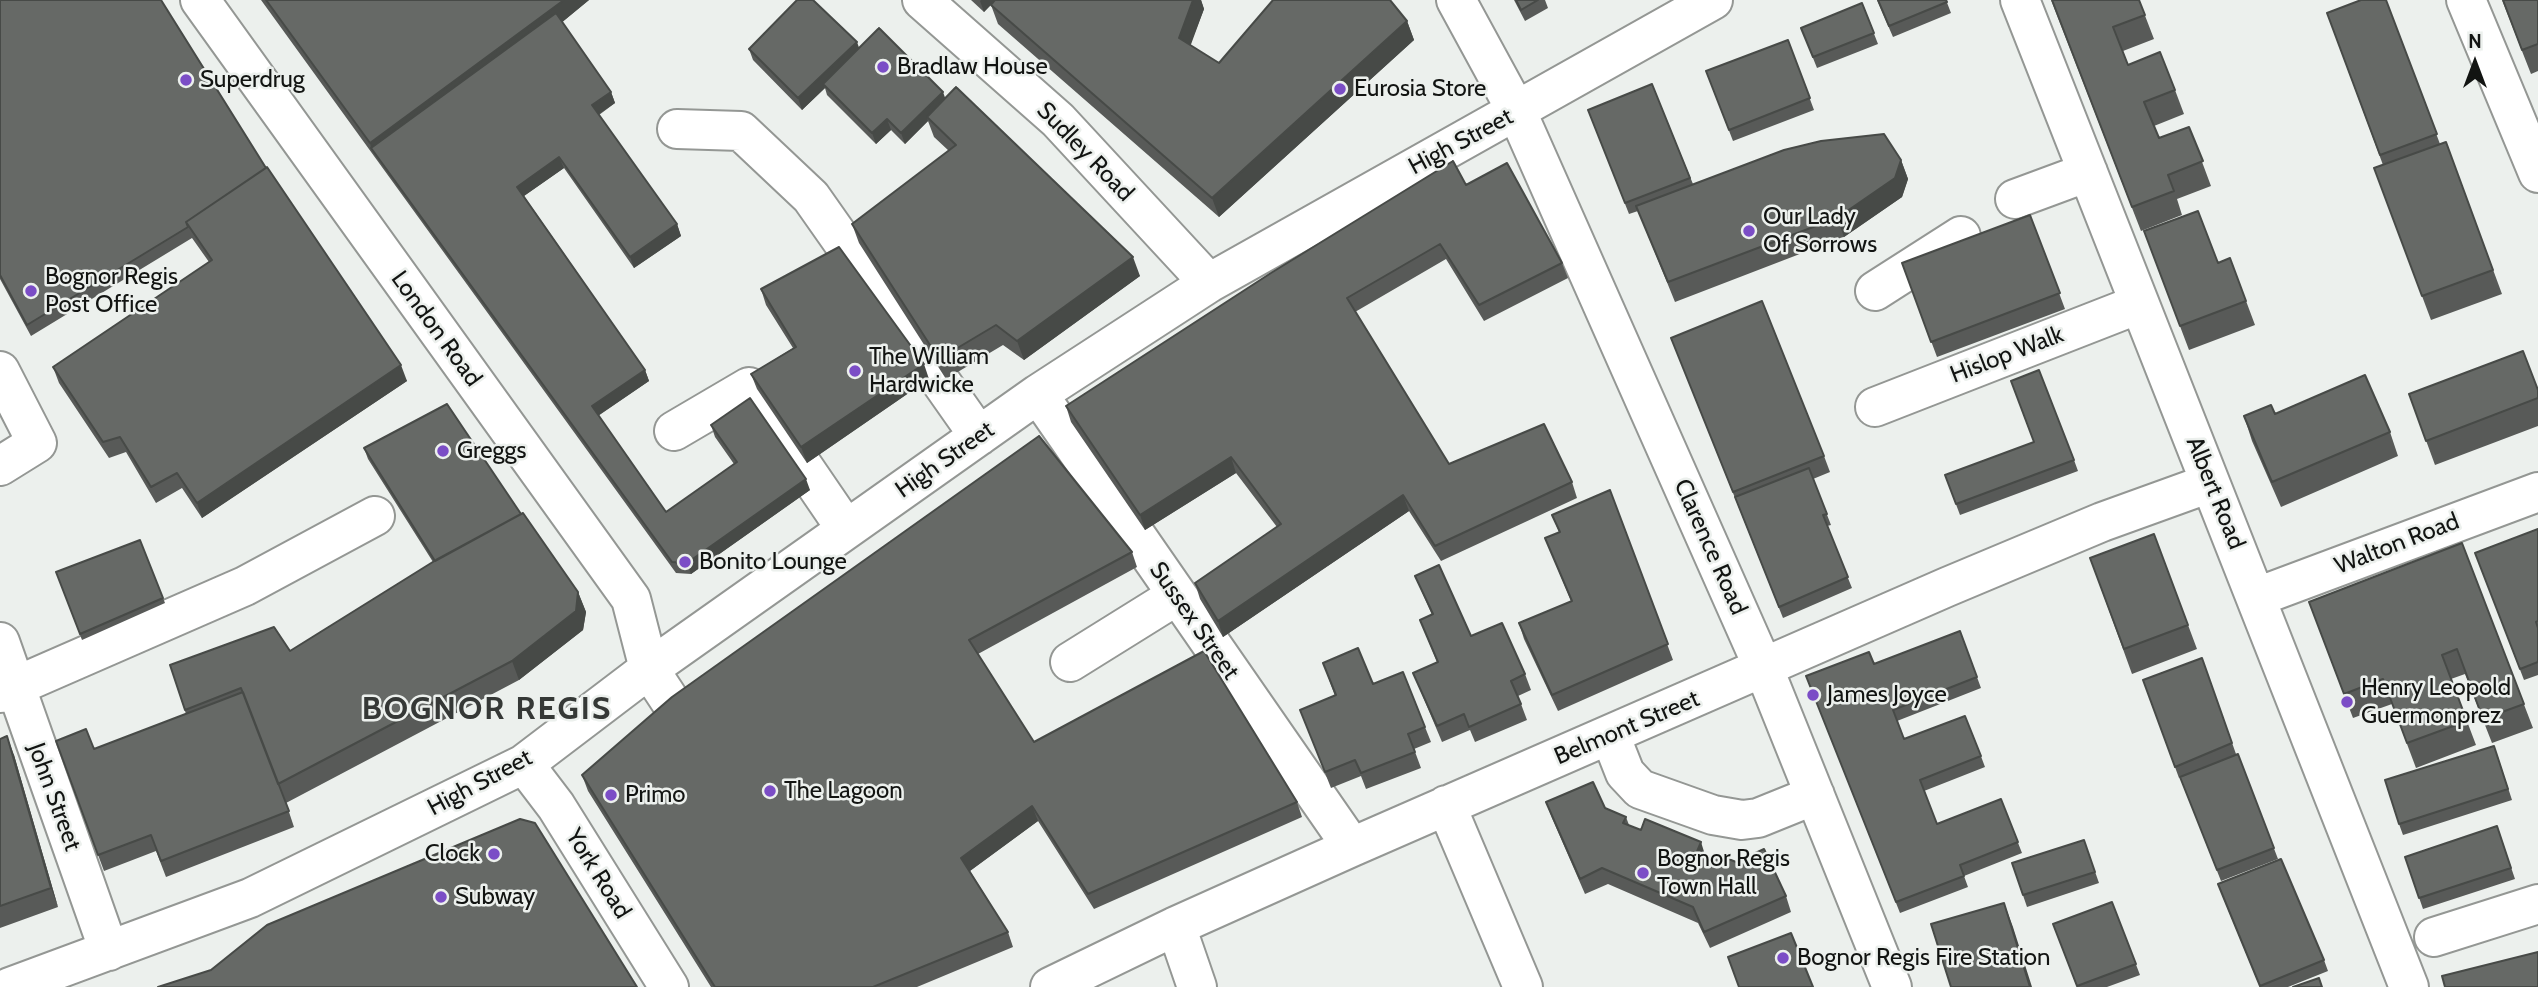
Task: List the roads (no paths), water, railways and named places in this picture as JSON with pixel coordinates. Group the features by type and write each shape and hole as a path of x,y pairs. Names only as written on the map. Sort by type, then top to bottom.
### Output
{"street":[{"name":"London Road","path":"200,0 631,599 649,670 678,713"},
{"name":"Sudley Road","path":"922,0 1058,120 1209,283"},
{"name":"Clarence Road","path":"1456,0 1517,112 1764,669 1892,987"},
{"name":"High Street","path":"10,987 250,898 524,764 649,670 1038,394 1209,283 1371,189 1517,112 1713,0"},
{"name":"Albert Road","path":"2020,0 2409,987"},
{"path":"2466,0 2538,173"},
{"path":"677,129 741,131 811,197 979,436"},
{"path":"2015,199 2088,172"},
{"path":"1875,291 1961,236"},
{"name":"Hislop Walk","path":"1875,407 2139,304"},
{"path":"0,371 37,443 0,466"},
{"path":"674,431 749,387 846,529"},
{"name":"Sussex Street","path":"1038,394 1353,847"},
{"name":"Belmont Street","path":"1050,987 1176,926 1446,805 2076,533 2210,483"},
{"name":"Walton Road","path":"2257,597 2538,492"},
{"path":"7,691 245,586 375,516"},
{"path":"1070,662 1176,596"},
{"name":"John Street","path":"0,642 7,691 109,951"},
{"path":"1610,735 1625,773 1640,789 1713,815 1742,820 1758,818 1815,795"},
{"name":"York Road","path":"524,764 556,806 669,987"},
{"path":"1446,805 1523,987"},
{"path":"2434,937 2538,904"},
{"path":"1176,926 1197,987"}],"place":[{"name":"Bradlaw House","path":"883,67"},
{"name":"Superdrug","path":"186,80"},
{"name":"Eurosia Store","path":"1340,89"},
{"name":"Our Lady Of Sorrows","path":"1749,231"},
{"name":"Bognor Regis Post Office","path":"31,291"},
{"name":"The William Hardwicke","path":"855,371"},
{"name":"Greggs","path":"443,451"},
{"name":"Bonito Lounge","path":"685,562"},
{"name":"James Joyce","path":"1813,695"},
{"name":"Henry Leopold Guermonprez","path":"2347,702"},
{"name":"The Lagoon","path":"770,791"},
{"name":"Primo","path":"611,795"},
{"name":"Clock","path":"494,854"},
{"name":"Bognor Regis Town Hall","path":"1643,873"},
{"name":"Subway","path":"441,897"},
{"name":"Bognor Regis Fire Station","path":"1783,958"}],"district":[{"name":"BOGNOR REGIS","path":"487,710"}]}
